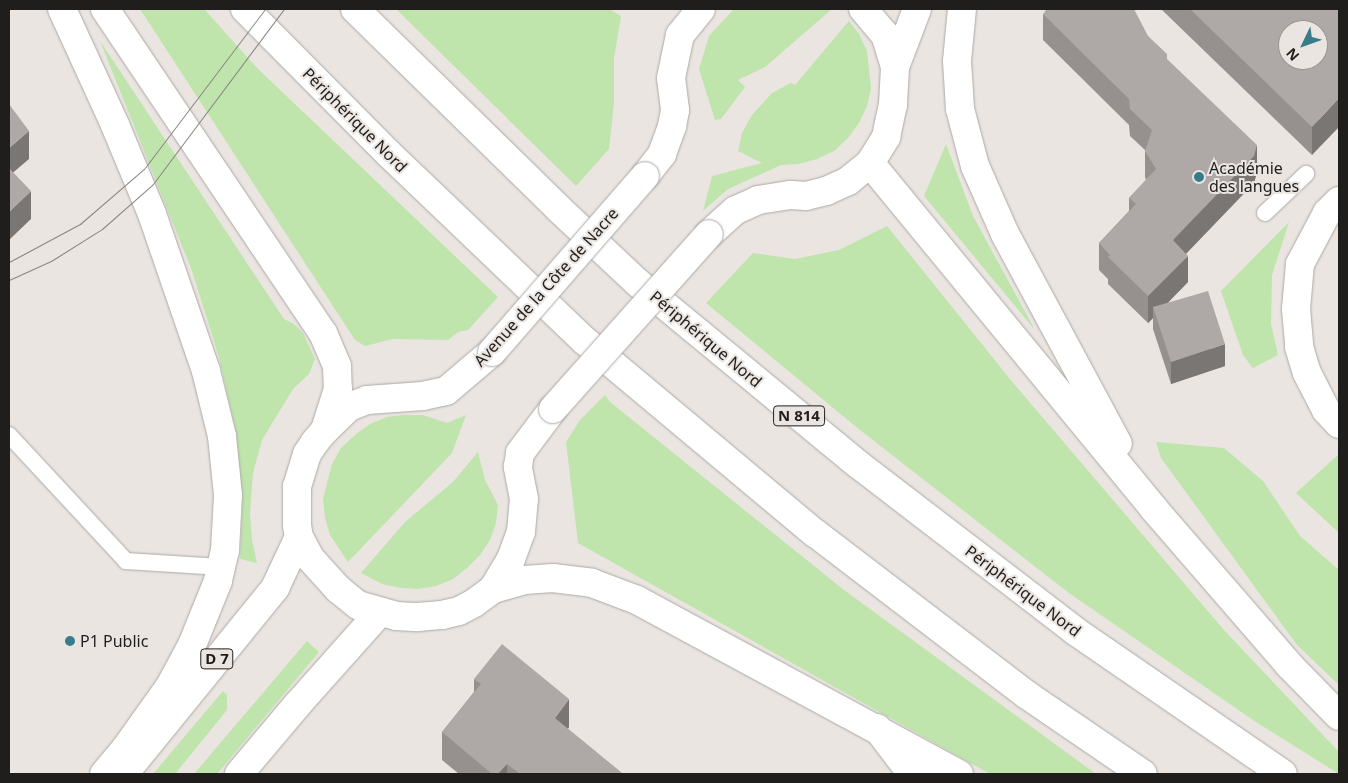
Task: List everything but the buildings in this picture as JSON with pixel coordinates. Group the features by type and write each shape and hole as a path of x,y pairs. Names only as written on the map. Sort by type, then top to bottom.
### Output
{"main road":[{"path":"62,9 152,214 206,371 222,436 228,495 225,550 218,581 192,645 170,686 126,748 104,774"},
{"path":"105,9 323,333 337,366 338,389 325,430"},
{"name":"Périphérique Nord","path":"245,9 389,154 585,340 823,539 1027,695 1143,774"},
{"name":"Périphérique Nord","path":"355,9 558,208 638,282 859,465 1075,632 1283,774"},
{"name":"Avenue de la Côte de Nacre","path":"701,9 680,35 671,78 675,110 672,126 662,154 492,352 446,391 408,397 367,400 349,407 325,430 307,454 297,486 296,504 299,537 310,558 337,588 358,605 396,616 442,615 474,603 493,589 511,559 521,532 524,499 518,467 520,453 554,409 709,234 736,210 758,200 791,195 806,196 826,191 848,181 870,163 886,137 893,105 895,67 917,9"},
{"name":"Avenue de la Côte de Nacre","path":"863,9 885,35 895,67"},
{"path":"962,9 957,61 960,109 975,166 1005,234 1088,391 1154,509"},
{"path":"870,163 1154,509 1289,665 1339,716"},
{"path":"1339,201 1327,213 1300,264 1296,309 1300,347 1307,373 1326,410 1339,424"},
{"name":"D 7","path":"124,774 275,588 299,537"},
{"path":"493,589 524,580 554,578 592,583 637,600 878,728 959,774"},
{"path":"239,774 304,697 380,612"},
{"path":"878,728 908,769 916,774"}],"lane":[{"path":"1265,212 1306,174"},
{"path":"9,435 126,561 221,567"}],"green space":[{"path":"140,9 204,9 258,69 498,297 468,330 458,332 448,340 393,339 365,346 355,340"},
{"path":"396,9 609,9 621,16 614,58 614,103 609,149 576,186"},
{"path":"734,9 832,9 765,67 738,80 745,87 721,119 715,120 699,69 709,36"},
{"path":"849,21 859,34 867,51 871,88 867,106 859,123 848,138 834,151 817,159 799,164 781,165 728,189 703,211 712,176 762,163 738,151 742,133 752,115 772,93 791,83 795,85"},
{"path":"100,41 284,319 294,324 303,333 315,359 309,374 293,389 262,440 253,473 250,513 252,540 257,563 240,559 242,513 239,465 235,428 219,357 192,271"},
{"path":"946,144 973,216 1035,330 924,196"},
{"path":"1289,222 1272,275 1271,324 1278,355 1253,368 1243,355 1221,291"},
{"path":"887,226 1014,384 1224,630 1339,752 1339,774 1253,720 1069,593 860,430 706,303 753,253 795,259 839,250"},
{"path":"605,395 610,402 844,590 1096,774 990,774 578,543 566,442 580,420"},
{"path":"423,415 447,423 466,415 452,453 348,562 330,535 325,518 323,499 332,464 341,448 370,424 387,417"},
{"path":"1156,442 1224,448 1263,481 1300,536 1339,570 1339,685 1297,645 1161,458"},
{"path":"478,452 485,480 498,505 496,523 490,540 480,555 453,579 436,586 418,589 382,584 361,573 405,522 453,482"},
{"path":"1339,454 1339,533 1296,493"},
{"path":"307,641 319,652 217,774 194,774"},
{"path":"223,691 227,695 227,710 175,774 153,774"}],"tram line":[{"path":"9,262 80,224 144,169 265,9"},
{"path":"9,280 51,261 102,229 153,184 284,9"}],"place":[{"name":"Académie des langues","path":"1199,177"},
{"name":"P1 Public","path":"70,641"}]}
